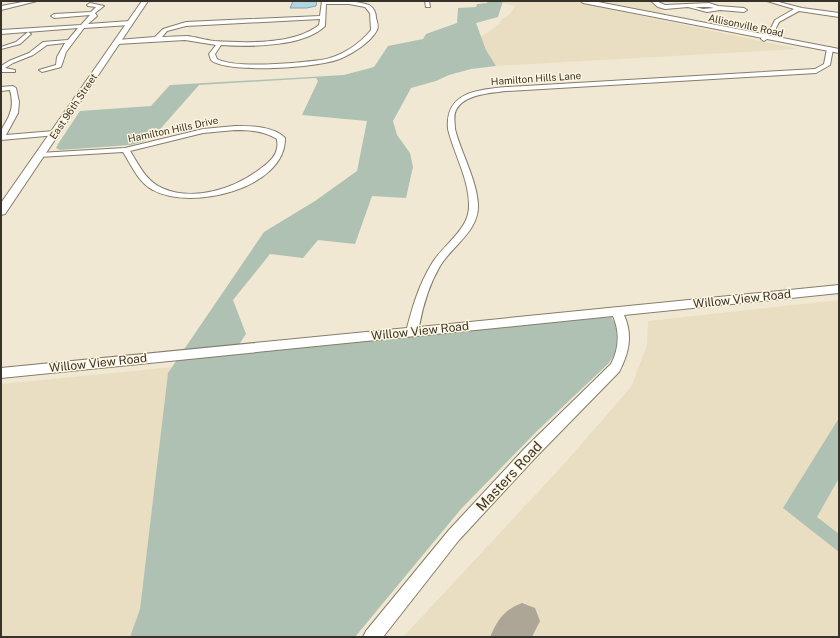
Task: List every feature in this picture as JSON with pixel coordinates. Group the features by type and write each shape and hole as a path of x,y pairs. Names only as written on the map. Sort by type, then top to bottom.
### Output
{"main road":[{"name":"East 96th Street","path":"1,211 145,1"},
{"name":"Allisonville Road","path":"583,1 649,14 656,14 839,54"},
{"name":"Allisonville Road","path":"830,51 839,51"}],"street":[{"path":"1,8 34,1"},
{"path":"653,1 662,7 712,5 718,8 744,10"},
{"path":"769,1 798,9 839,15"},
{"path":"118,40 186,38 219,44 290,40 306,37 320,29 323,24 324,2 360,2 372,10 374,20 375,28 372,33 338,58 326,61 243,66 226,65 214,60 213,57 213,52 219,44"},
{"path":"368,6 375,4"},
{"path":"54,16 92,13 101,6 90,5"},
{"path":"765,38 768,30 773,29 777,21 798,9"},
{"path":"42,70 55,68 60,65 61,57 72,40 94,16 92,13"},
{"path":"155,39 169,28 198,22 323,17"},
{"path":"172,21 181,25"},
{"path":"2,33 129,24"},
{"path":"162,24 162,27 169,28"},
{"path":"773,29 777,32 774,40"},
{"path":"3,49 18,43 28,34"},
{"path":"13,71 4,71 2,68 11,62 31,54 45,43 72,40"},
{"name":"Hamilton Hills Lane","path":"412,332 419,303 428,278 441,257 471,223 473,213 473,194 450,122 453,110 459,103 481,93 506,89 816,71 827,65 830,51"},
{"path":"1,89 13,88 16,104 14,115 4,129 1,138 54,133"},
{"name":"Hamilton Hills Drive","path":"39,155 124,150 204,131 235,128 268,131 281,138 283,144 280,155 269,166 246,182 224,191 202,195 174,195 157,189 144,181 124,150"},
{"name":"Willow View Road","path":"1,373 839,289"},
{"name":"Masters Road","path":"372,637 454,535 530,453 615,368 623,352 624,344 624,329 617,312"}],"shaded area":[{"path":"503,1 570,1 799,49 496,66 486,50 481,37 498,25 502,19 510,14 515,6 502,3"},
{"path":"602,1 649,1 665,14"},
{"path":"839,300 839,637 403,637 563,465 631,387 647,345 648,321"},
{"path":"173,367 168,374 140,609 130,637 1,637 1,384"}],"green space":[{"path":"488,1 503,1 498,17 476,23 486,50 496,66 471,69 411,88 393,121 397,135 410,153 413,167 406,198 372,196 355,244 318,240 303,258 270,254 233,300 246,334 234,352 611,317 620,331 619,347 609,363 537,431 461,509 355,637 130,637 140,609 168,373 264,232 315,201 357,171 367,121 302,115 318,81 316,78 199,85 155,135 145,141 130,145 60,150 56,148 58,144 80,111 151,106 170,85 344,75 374,67 388,46 423,39 426,34 457,23 458,8 476,7 477,4 487,3"},
{"path":"839,418 839,478 817,517 839,534 839,552 783,508"}],"water":[{"path":"293,1 317,1 316,6 307,8 290,8"}],"taxiway":[{"path":"509,637 522,621"}]}
